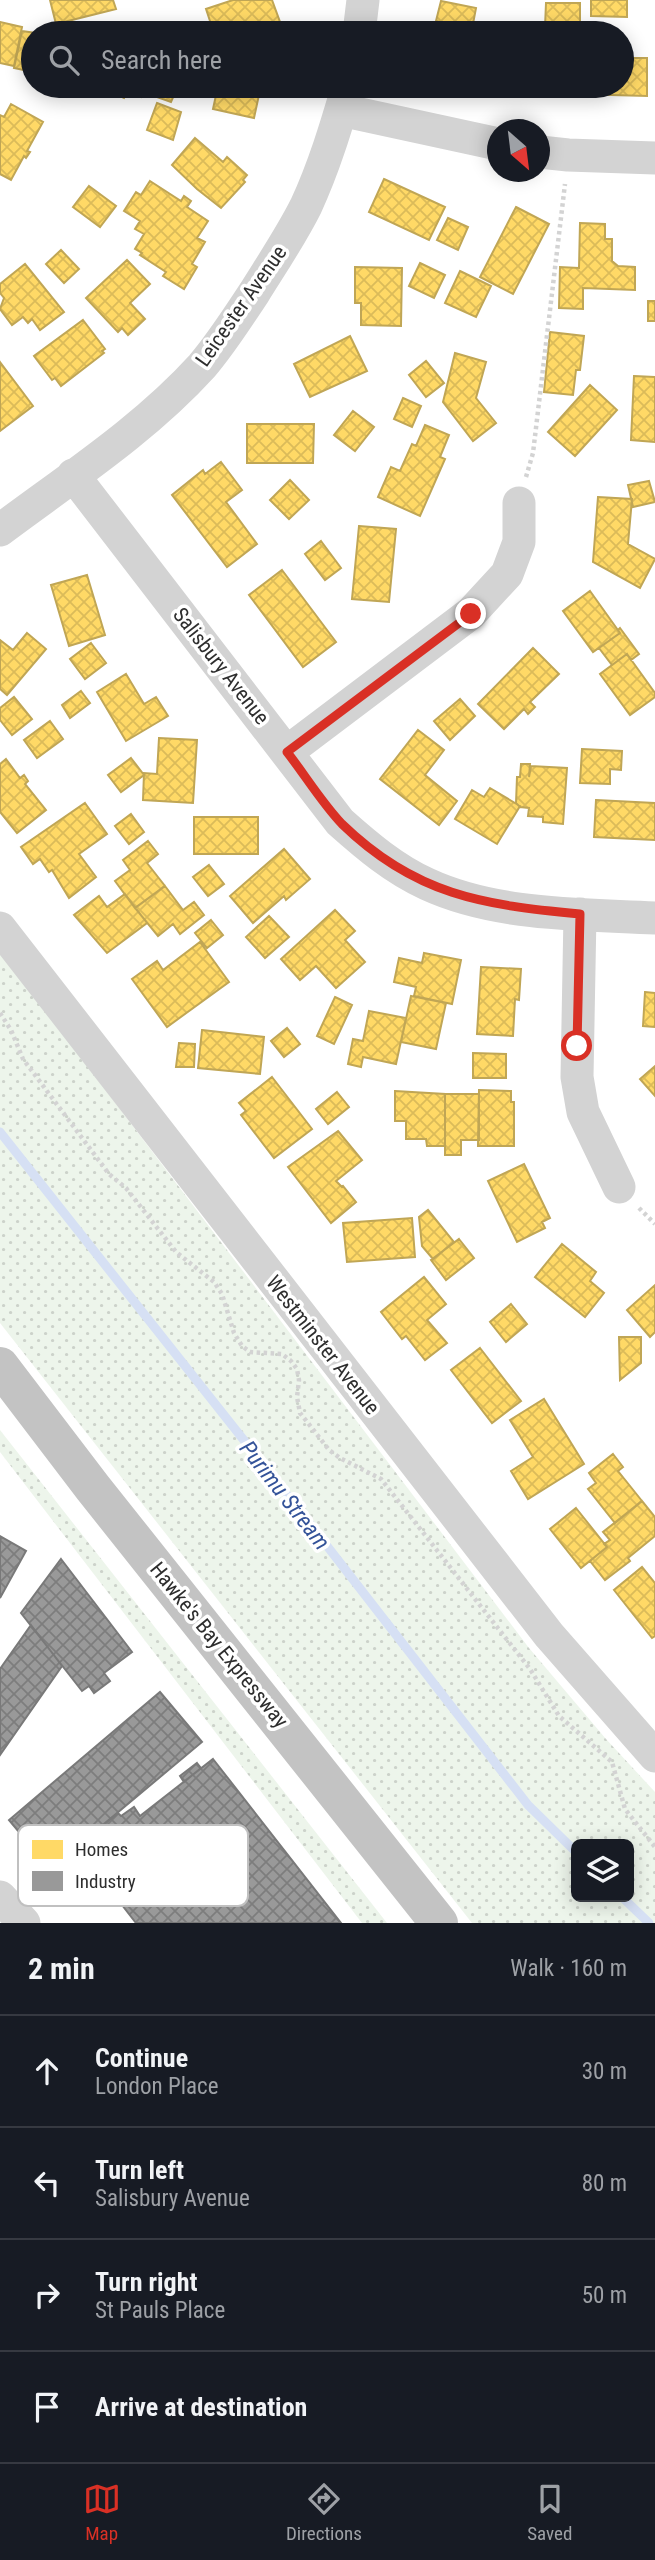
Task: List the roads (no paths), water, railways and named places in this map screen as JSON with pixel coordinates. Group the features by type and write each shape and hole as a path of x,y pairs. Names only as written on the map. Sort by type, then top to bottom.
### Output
{"highway":[{"name":"Hawke's Bay Expressway","path":"0,1366 93,1488 439,1923"},
{"name":"Hawke's Bay Expressway","path":"0,1400 412,1923"}],"street":[{"path":"360,21 363,0"},
{"path":"345,98 487,141"},
{"name":"Leicester Avenue","path":"0,530 102,454 174,393 202,365 242,312 306,206 326,158 345,98"},
{"path":"554,153 655,158"},
{"name":"Salisbury Avenue","path":"74,475 340,822 370,849 404,872 446,891 489,903 580,914 655,918"},
{"path":"287,752 471,614 506,574 519,542 519,503"},
{"path":"580,914 577,1077 583,1112 619,1187"},
{"name":"Westminster Avenue","path":"0,928 542,1626 655,1756"},
{"path":"0,1897 24,1923"}],"waterway":[{"name":"Purimu Stream","path":"0,1132 528,1805 571,1847"},
{"name":"Purimu Stream","path":"627,1902 649,1923"}]}
